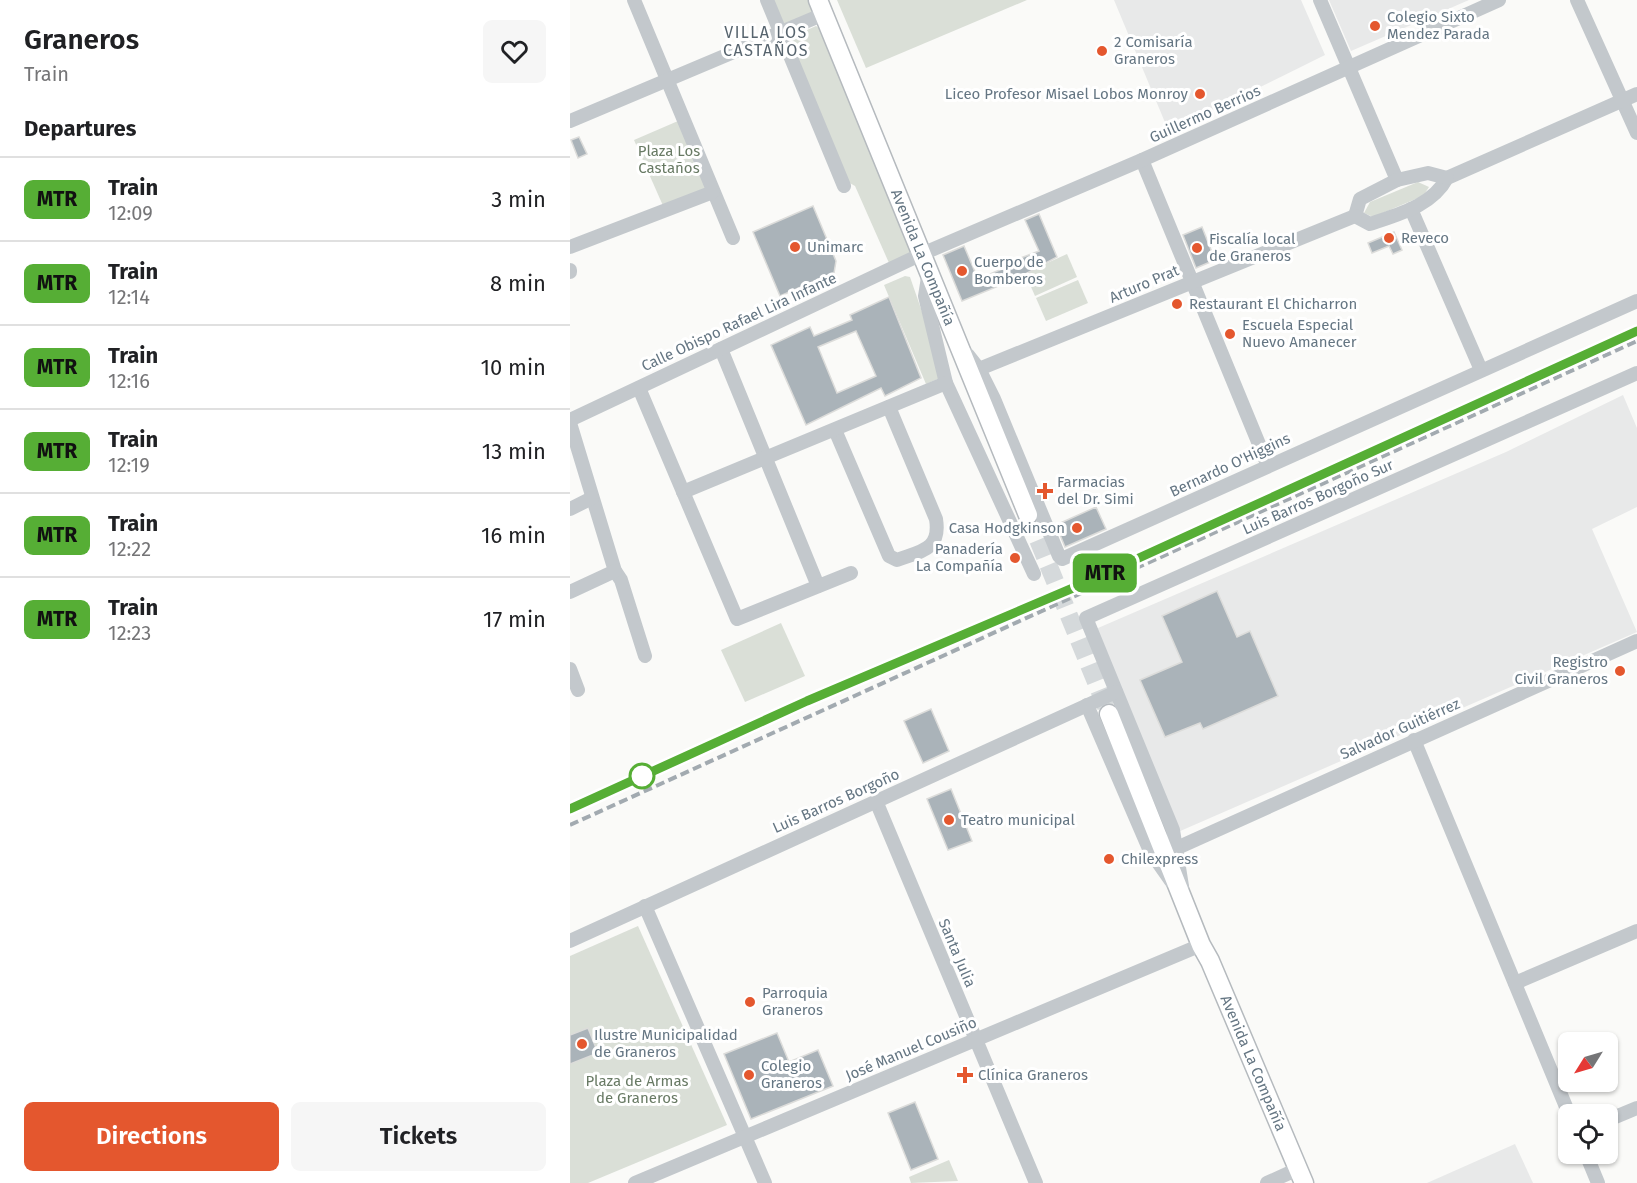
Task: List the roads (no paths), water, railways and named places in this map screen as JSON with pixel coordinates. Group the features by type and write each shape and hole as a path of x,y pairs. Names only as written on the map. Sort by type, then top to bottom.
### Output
{"main road":[{"name":"Avenida La Compañía","path":"821,7 956,339 1035,516"},
{"name":"Avenida La Compañía","path":"1109,714 1295,1177"}],"street":[{"path":"634,0 733,238"},
{"path":"767,0 844,186"},
{"path":"1320,0 1397,180"},
{"name":"Guillermo Berrios","path":"926,262 1142,160 1499,0"},
{"path":"1577,0 1637,134"},
{"path":"570,121 781,32 821,7"},
{"path":"1447,178 1428,173 1397,180 1360,199 1355,216 1370,225 1411,210 1439,193 1447,178 1637,94"},
{"path":"1142,160 1190,282 1268,466"},
{"path":"570,247 713,192"},
{"path":"1411,210 1481,370"},
{"name":"Arturo Prat","path":"979,369 1355,216"},
{"path":"926,262 925,296 946,383 1034,574"},
{"name":"Calle Obispo Rafael Lira Infante","path":"570,422 722,349 926,262"},
{"name":"Bernardo O'Higgins","path":"956,339 979,369 1035,516 1059,556 1066,558 1637,301"},
{"path":"722,349 818,586"},
{"name":"Luis Barros Borgoño Sur","path":"1116,692 1086,622 1089,615 1637,373"},
{"path":"683,492 946,383"},
{"path":"639,388 737,619 850,573"},
{"path":"835,430 889,556 897,560 928,548 937,534 936,519 889,407"},
{"path":"570,422 615,571 621,580 645,656"},
{"path":"570,509 592,498"},
{"path":"1013,530 1035,516"},
{"path":"570,592 615,571"},
{"name":"Salvador Guitiérrez","path":"1177,848 1637,641"},
{"path":"570,669 578,690"},
{"path":"1116,692 1173,830 1183,899"},
{"name":"Luis Barros Borgoño","path":"570,941 1116,692"},
{"path":"1088,705 1150,851 1183,899"},
{"path":"1414,740 1565,1104"},
{"name":"Santa Julia","path":"876,801 1036,1183"},
{"path":"645,906 765,1183"},
{"path":"1515,983 1637,931"},
{"name":"José Manuel Cousiño","path":"635,1183 1201,945"},
{"path":"1618,1116 1637,1108"},
{"path":"1590,1164 1598,1183"},
{"path":"1267,1183 1295,1177"}],"tunnel":[{"path":"1028,515 1109,714"}],"railway":[{"path":"570,825 1637,341"},
{"path":"570,809 807,701 1036,604"}],"train":[{"name":"MTR","path":"570,809 807,701 1073,588 1637,331"}],"place":[{"name":"Colegio Sixto Mendez Parada","path":"1375,26"},
{"name":"2 Comisaría Graneros","path":"1102,51"},
{"name":"Liceo Profesor Misael Lobos Monroy","path":"1200,94"},
{"name":"Reveco","path":"1389,238"},
{"name":"Unimarc","path":"795,247"},
{"name":"Fiscalía local de Graneros","path":"1197,248"},
{"name":"Cuerpo de Bomberos","path":"962,271"},
{"name":"Restaurant El Chicharron","path":"1177,304"},
{"name":"Escuela Especial Nuevo Amanecer","path":"1230,334"},
{"name":"Farmacias del Dr. Simi","path":"1045,491"},
{"name":"Casa Hodgkinson","path":"1077,528"},
{"name":"Panadería La Compañía","path":"1015,558"},
{"name":"Registro Civil Graneros","path":"1620,671"},
{"name":"Teatro municipal","path":"949,820"},
{"name":"Chilexpress","path":"1109,859"},
{"name":"Parroquia Graneros","path":"750,1002"},
{"name":"Ilustre Municipalidad de Graneros","path":"582,1044"},
{"name":"Colegio Graneros","path":"749,1075"},
{"name":"Clínica Graneros","path":"965,1075"}],"district":[{"name":"VILLA LOS CASTAÑOS","path":"766,41"}],"park label":[{"name":"Plaza Los Castaños","path":"669,160"},
{"name":"Plaza de Armas de Graneros","path":"637,1090"}]}
